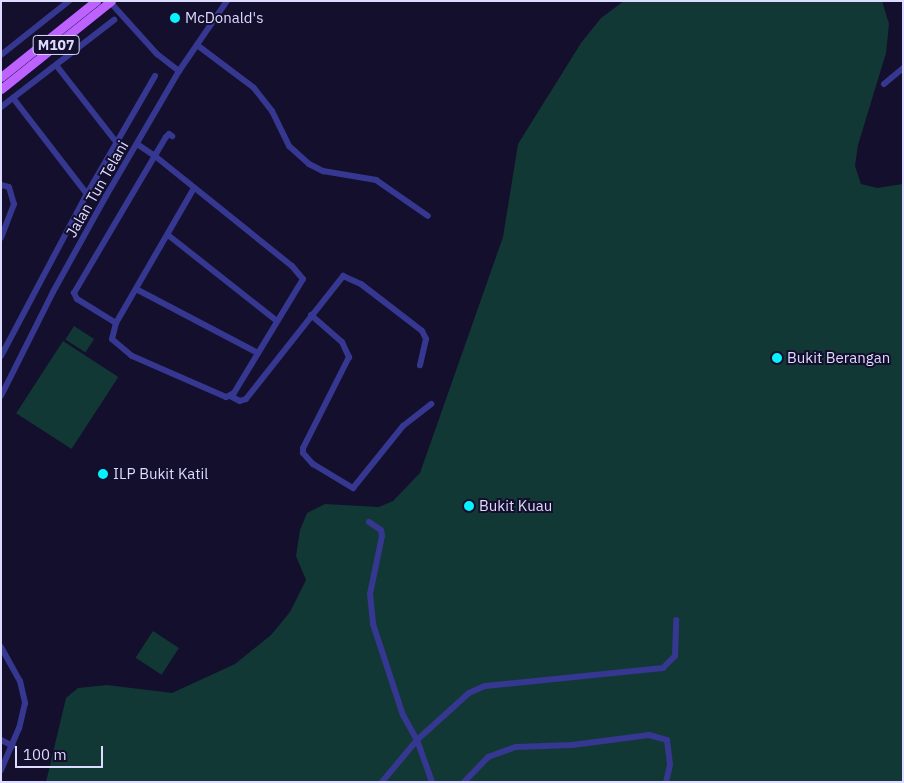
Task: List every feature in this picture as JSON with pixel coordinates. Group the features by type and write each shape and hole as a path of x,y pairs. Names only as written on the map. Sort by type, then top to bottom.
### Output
{"main road":[{"name":"M107","path":"3,73 94,2"},
{"name":"M107","path":"1,88 110,2"}],"street":[{"path":"1,55 69,1"},
{"name":"Jalan Tun Telani","path":"1,396 52,292 179,71 227,1"},
{"path":"110,2 122,13 157,54 179,71"},
{"path":"1,107 114,20"},
{"path":"197,45 254,88 272,111 289,146 309,164 323,171 376,180 428,216"},
{"path":"56,65 117,143"},
{"path":"884,84 903,68"},
{"path":"1,356 87,194 155,76"},
{"path":"13,98 87,194"},
{"path":"116,323 76,299 74,293 168,134 172,136"},
{"path":"137,144 155,156 301,275 302,283 230,396"},
{"path":"1,185 9,187 14,204 1,238"},
{"path":"194,188 116,323 112,339 123,350 218,395 230,396 240,401 246,399 339,279 351,278 422,331 426,339 420,365"},
{"path":"168,234 277,321"},
{"path":"136,290 258,353"},
{"path":"311,315 342,342 349,357 303,448 303,453 313,464 353,488 403,426 431,404"},
{"path":"369,522 381,530 382,536 370,594 373,624 403,715 417,740 432,782"},
{"path":"382,782 417,740 458,701 485,686 663,668 675,656 676,620"},
{"path":"1,647 25,694 24,712 13,746 1,770"},
{"path":"464,782 488,758 516,747 572,745 649,735 667,740 670,765 666,782"},
{"path":"1,740 13,746"}],"green space":[{"path":"624,1 882,1 889,24 886,53 858,145 855,166 861,184 877,188 903,184 903,782 46,782 66,698 78,688 107,685 172,693 235,664 271,635 290,612 306,580 296,556 300,530 307,513 325,504 379,507 393,501 420,473 503,237 518,144 581,43 601,18"},
{"path":"74,326 94,339 85,352 65,339"},
{"path":"63,341 118,377 72,449 16,413"},
{"path":"153,631 179,648 162,675 136,658"}],"place":[{"name":"McDonald's","path":"175,18"},
{"name":"Bukit Berangan","path":"777,358"},
{"name":"ILP Bukit Katil","path":"103,474"},
{"name":"Bukit Kuau","path":"469,506"}]}
